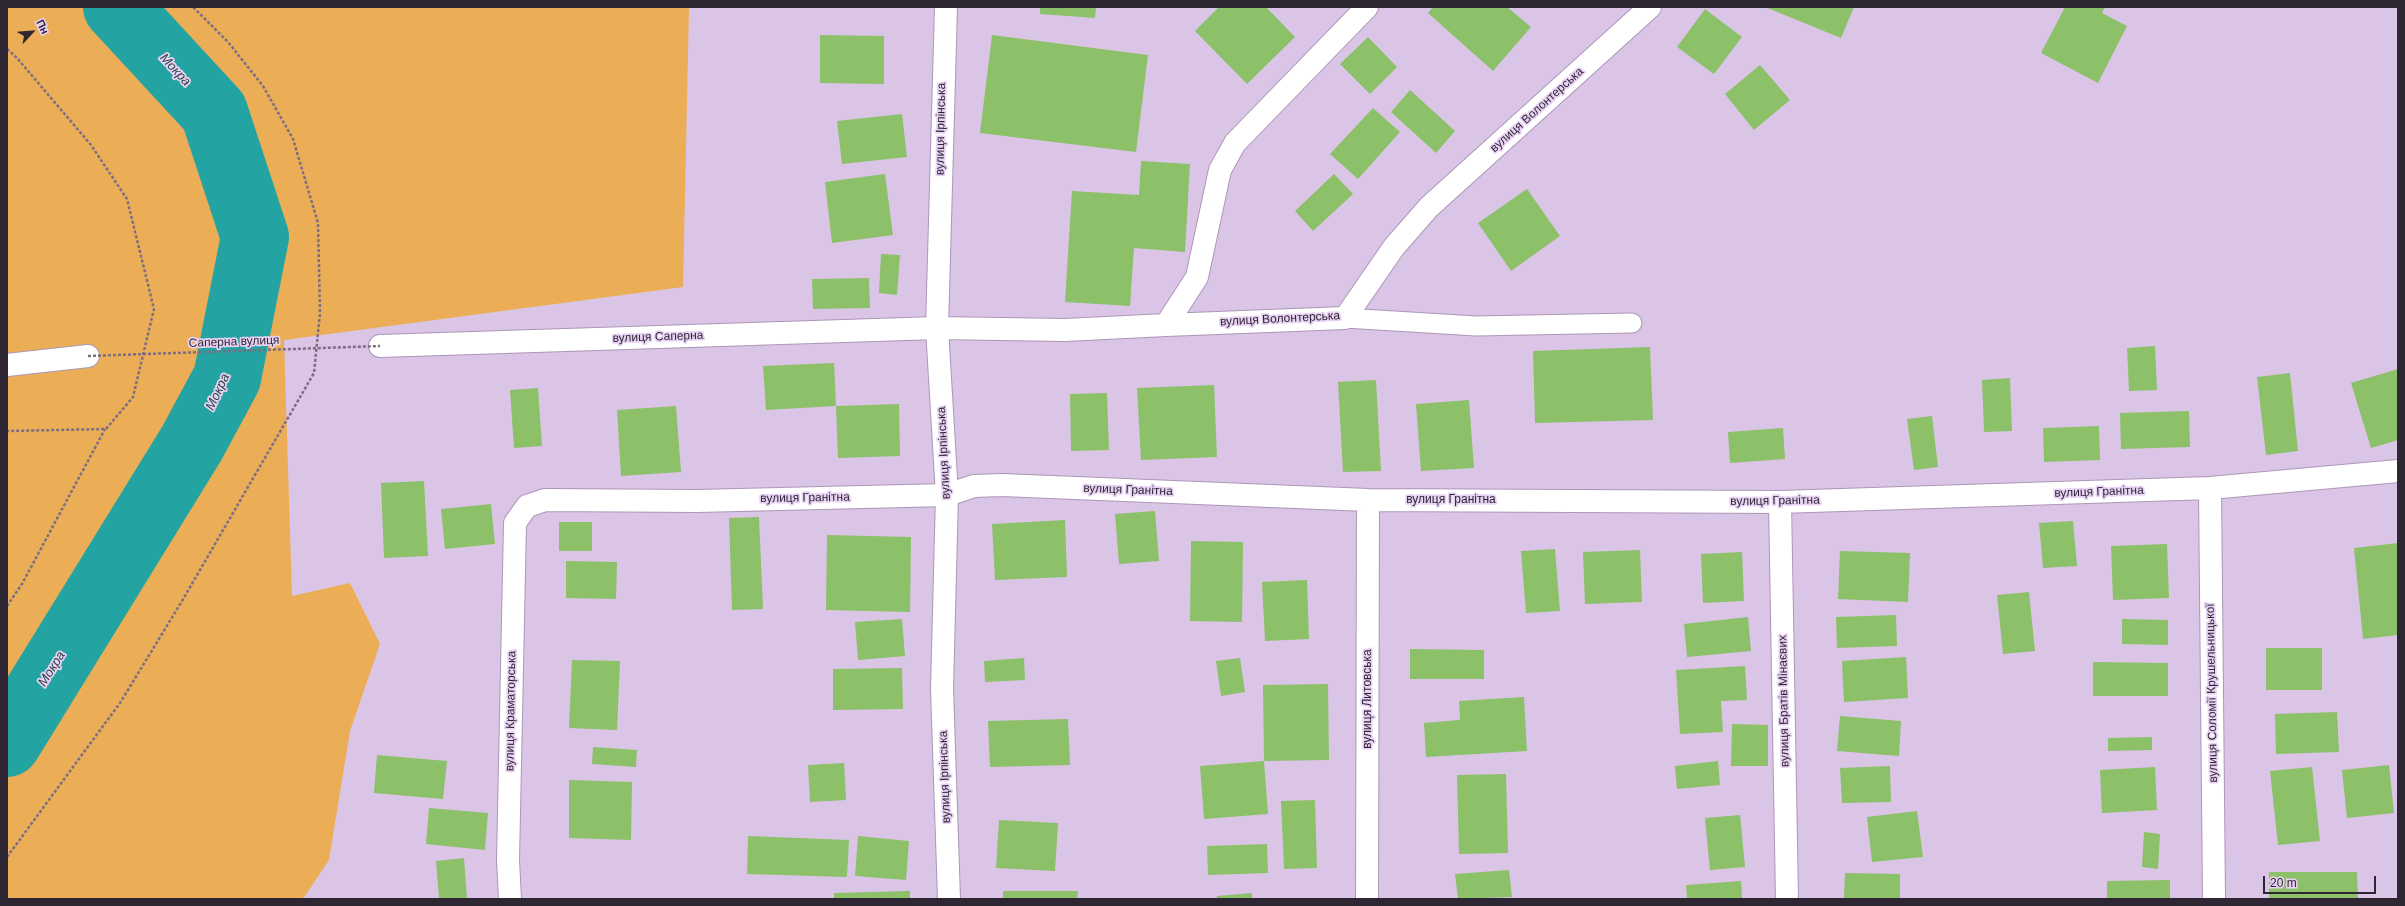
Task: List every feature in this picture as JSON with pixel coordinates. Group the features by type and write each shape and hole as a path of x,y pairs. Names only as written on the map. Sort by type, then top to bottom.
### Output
{"street":[{"name":"вулиця Ірпінська","path":"946,7 936,328 947,495 942,689 949,899"},
{"path":"1166,325 1197,277 1220,170 1235,143 1367,7"},
{"name":"вулиця Волонтерська","path":"936,328 1066,330 1345,318 1394,247 1429,208 1650,7"},
{"name":"вулиця Саперна","path":"380,346 936,328"},
{"path":"7,365 88,356"},
{"name":"вулиця Гранітна","path":"515,523 527,506 545,500 697,501 947,495 974,486 1002,485 1368,500 1780,502 2210,488 2398,471"},
{"name":"вулиця Соломії Крушельницької","path":"2210,488 2214,899"},
{"name":"вулиця Литовська","path":"1367,899 1368,500"},
{"name":"вулиця Братів Мінаєвих","path":"1780,502 1787,899"},
{"name":"вулиця Краматорська","path":"510,899 508,852 515,523"}],"lane":[{"path":"1345,318 1476,326 1632,323"}],"path":[{"path":"7,857 120,703 182,601 314,373 320,313 318,223 293,140 263,86 228,42 193,7"},
{"path":"7,49 17,58 92,146 127,199 154,309 133,397 106,429 22,584 7,606"},
{"name":"Саперна вулиця","path":"88,356 380,346"},
{"path":"7,431 106,429"}],"shaded area":[{"path":"7,7 689,7 683,287 284,340 292,596 350,583 380,644 350,731 329,860 303,899 7,899"}],"building":[{"path":"1040,7 1096,7 1095,18 1040,14"},
{"path":"1219,7 1266,7 1295,37 1247,84 1195,31"},
{"path":"1433,7 1507,7 1531,27 1493,71 1428,13"},
{"path":"1765,7 1854,7 1841,38"},
{"path":"2065,7 2105,7 2102,13 2127,26 2098,83 2041,53"},
{"path":"1705,9 1742,37 1714,74 1677,47"},
{"path":"820,35 884,36 884,84 820,83"},
{"path":"992,35 1148,55 1136,152 980,133"},
{"path":"1368,37 1397,67 1370,94 1340,64"},
{"path":"1760,65 1790,100 1754,130 1725,94"},
{"path":"1410,90 1455,131 1436,153 1391,112"},
{"path":"1373,108 1400,132 1358,179 1330,154"},
{"path":"902,114 907,157 842,164 837,121"},
{"path":"1141,161 1190,164 1185,252 1134,248 1130,306 1065,302 1072,191 1139,195"},
{"path":"885,174 893,235 832,243 825,182"},
{"path":"1334,174 1353,194 1313,231 1295,211"},
{"path":"1527,189 1560,236 1511,271 1478,223"},
{"path":"881,254 900,255 897,295 879,293"},
{"path":"869,278 870,308 813,309 812,279"},
{"path":"2155,346 2157,390 2129,391 2127,348"},
{"path":"1650,347 1653,420 1535,423 1533,351"},
{"path":"834,363 836,406 766,410 763,366"},
{"path":"2398,369 2398,440 2371,448 2351,383"},
{"path":"2290,373 2298,451 2266,455 2257,377"},
{"path":"2010,378 2012,431 1984,432 1982,380"},
{"path":"1376,380 1381,471 1343,472 1338,382"},
{"path":"1214,385 1217,457 1141,460 1137,388"},
{"path":"538,388 542,446 514,448 510,390"},
{"path":"1107,393 1109,450 1071,451 1070,394"},
{"path":"1469,400 1474,468 1421,471 1416,404"},
{"path":"899,404 900,456 838,458 836,406"},
{"path":"676,406 681,472 621,476 617,410"},
{"path":"2189,411 2190,447 2121,449 2120,413"},
{"path":"1932,416 1938,467 1914,470 1907,419"},
{"path":"2099,426 2100,460 2044,462 2043,428"},
{"path":"1783,428 1785,459 1730,463 1728,432"},
{"path":"424,481 428,556 384,558 381,483"},
{"path":"491,504 495,544 445,549 441,509"},
{"path":"1155,511 1159,561 1119,564 1115,514"},
{"path":"759,517 763,609 732,610 729,518"},
{"path":"1065,520 1067,577 995,580 992,524"},
{"path":"2073,521 2077,566 2043,568 2039,523"},
{"path":"559,522 592,522 592,551 559,551"},
{"path":"827,535 911,537 910,612 826,610"},
{"path":"1191,541 1243,542 1242,622 1190,621"},
{"path":"2398,543 2398,635 2363,639 2354,548"},
{"path":"2167,544 2169,598 2113,600 2111,546"},
{"path":"1555,549 1560,611 1526,613 1521,551"},
{"path":"1640,550 1642,602 1585,604 1583,552"},
{"path":"1840,551 1910,553 1908,602 1838,599"},
{"path":"1742,552 1744,601 1703,603 1701,554"},
{"path":"566,561 617,562 616,599 566,598"},
{"path":"1307,580 1309,639 1265,641 1262,582"},
{"path":"2029,592 2035,651 2003,654 1997,595"},
{"path":"1896,615 1897,646 1837,648 1836,617"},
{"path":"1748,617 1751,651 1687,657 1684,624"},
{"path":"902,619 905,656 858,660 855,622"},
{"path":"2122,619 2168,620 2168,645 2122,644"},
{"path":"2266,648 2322,648 2322,690 2266,690"},
{"path":"1410,649 1484,650 1484,679 1410,679"},
{"path":"1906,657 1908,698 1844,702 1842,661"},
{"path":"1024,658 1025,680 985,682 984,661"},
{"path":"1240,658 1245,692 1221,696 1216,661"},
{"path":"572,660 620,661 617,730 569,728"},
{"path":"2093,662 2168,663 2168,696 2093,696"},
{"path":"1745,666 1747,700 1721,701 1723,732 1680,734 1676,670"},
{"path":"902,668 903,709 833,710 833,669"},
{"path":"1328,684 1329,760 1264,761 1263,685"},
{"path":"1524,697 1527,751 1426,757 1424,723 1460,720 1459,701"},
{"path":"2337,712 2339,752 2276,754 2275,714"},
{"path":"1840,716 1901,721 1899,756 1837,751"},
{"path":"1068,719 1070,765 990,767 988,721"},
{"path":"1732,724 1768,725 1768,766 1731,766"},
{"path":"2152,737 2152,750 2108,751 2108,738"},
{"path":"593,747 637,750 636,767 592,764"},
{"path":"377,755 447,761 443,799 374,793"},
{"path":"1264,761 1268,814 1204,819 1200,766"},
{"path":"1718,761 1720,785 1677,789 1675,766"},
{"path":"844,763 846,800 810,802 808,765"},
{"path":"2389,765 2394,813 2347,818 2342,770"},
{"path":"1890,766 1891,802 1842,803 1840,768"},
{"path":"2155,767 2157,810 2102,813 2100,770"},
{"path":"2312,767 2320,841 2278,845 2270,771"},
{"path":"1506,774 1508,853 1459,854 1457,775"},
{"path":"569,780 632,782 631,840 569,838"},
{"path":"1315,800 1317,868 1284,869 1281,801"},
{"path":"429,808 488,813 485,850 426,844"},
{"path":"1917,811 1923,857 1872,862 1867,817"},
{"path":"1740,815 1745,867 1710,870 1705,818"},
{"path":"999,820 1058,823 1055,871 996,868"},
{"path":"2144,832 2160,834 2158,869 2142,867"},
{"path":"748,836 849,840 847,877 747,874"},
{"path":"858,836 909,841 906,880 855,876"},
{"path":"1267,844 1268,873 1208,875 1207,846"},
{"path":"464,858 467,899 439,899 436,861"},
{"path":"1509,870 1512,897 1458,899 1455,874"},
{"path":"2269,872 2357,872 2358,899 2269,899"},
{"path":"1845,873 1900,874 1900,899 1844,899"},
{"path":"2170,880 2170,899 2107,899 2107,881"},
{"path":"1741,881 1742,899 1687,899 1686,885"},
{"path":"910,891 910,899 834,899 834,893"},
{"path":"1003,891 1078,891 1077,899 1003,899"},
{"path":"1252,893 1252,899 1217,899 1217,896"}],"waterway":[{"name":"Мокра","path":"7,743 192,443 227,378 255,237 214,112 117,7"}]}
